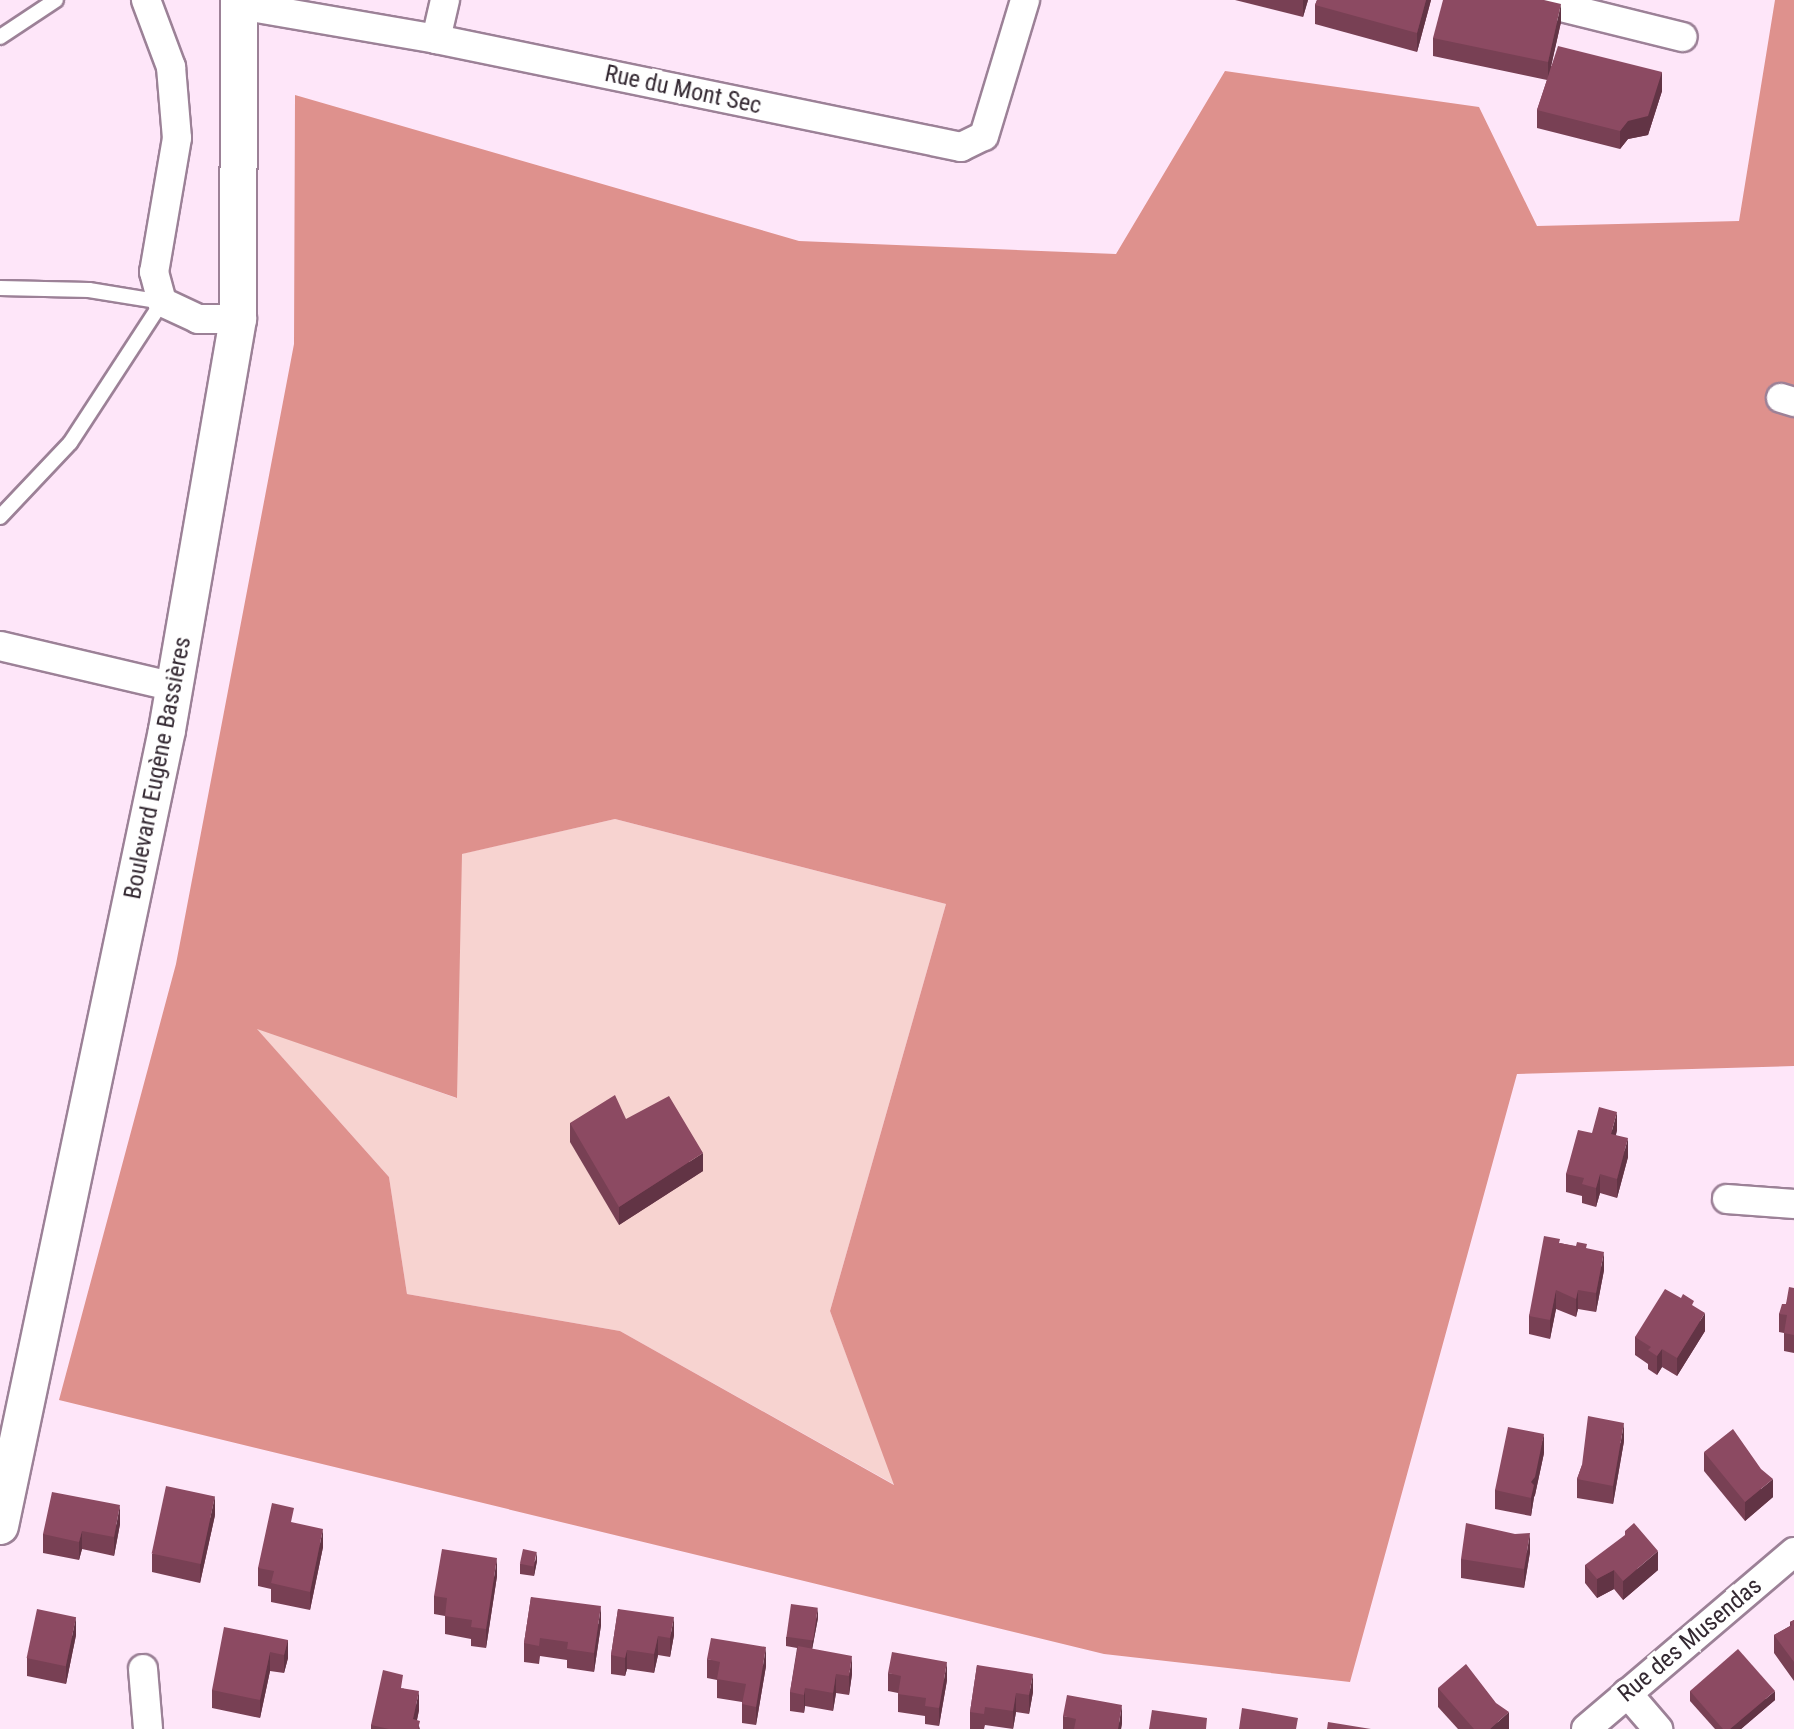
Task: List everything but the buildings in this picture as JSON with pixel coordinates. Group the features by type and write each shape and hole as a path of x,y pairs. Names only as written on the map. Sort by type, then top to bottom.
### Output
{"street":[{"path":"146,0 171,67 177,138 154,272 162,302 198,319 238,319"},
{"path":"436,39 445,0"},
{"name":"Rue du Mont Sec","path":"240,2 961,147 984,136 1025,0"},
{"path":"1533,0 1682,37"},
{"name":"Boulevard Eugène Bassières","path":"0,1526 175,687 238,319 240,2"},
{"path":"0,646 175,687"},
{"path":"1727,1199 1794,1204"},
{"name":"Rue des Musendas","path":"1586,1729 1794,1552"},
{"path":"143,1669 148,1729"},
{"path":"1627,1693 1658,1729"}],"lane":[{"path":"0,37 56,0"},
{"path":"0,288 89,290 162,302 70,443 0,517"}],"shaded area":[{"path":"1775,0 1794,0 1794,1066 1517,1074 1350,1682 1104,1654 59,1400 176,964 294,344 295,95 799,241 1116,254 1225,71 1479,107 1537,226 1739,221","holes":["615,819 946,904 830,1311 894,1485 620,1331 407,1294 389,1177 257,1029 457,1098 462,854"]},
{"path":"615,819 946,904 830,1311 895,1485 620,1331 407,1294 389,1177 255,1027 456,1098 461,854"}]}
